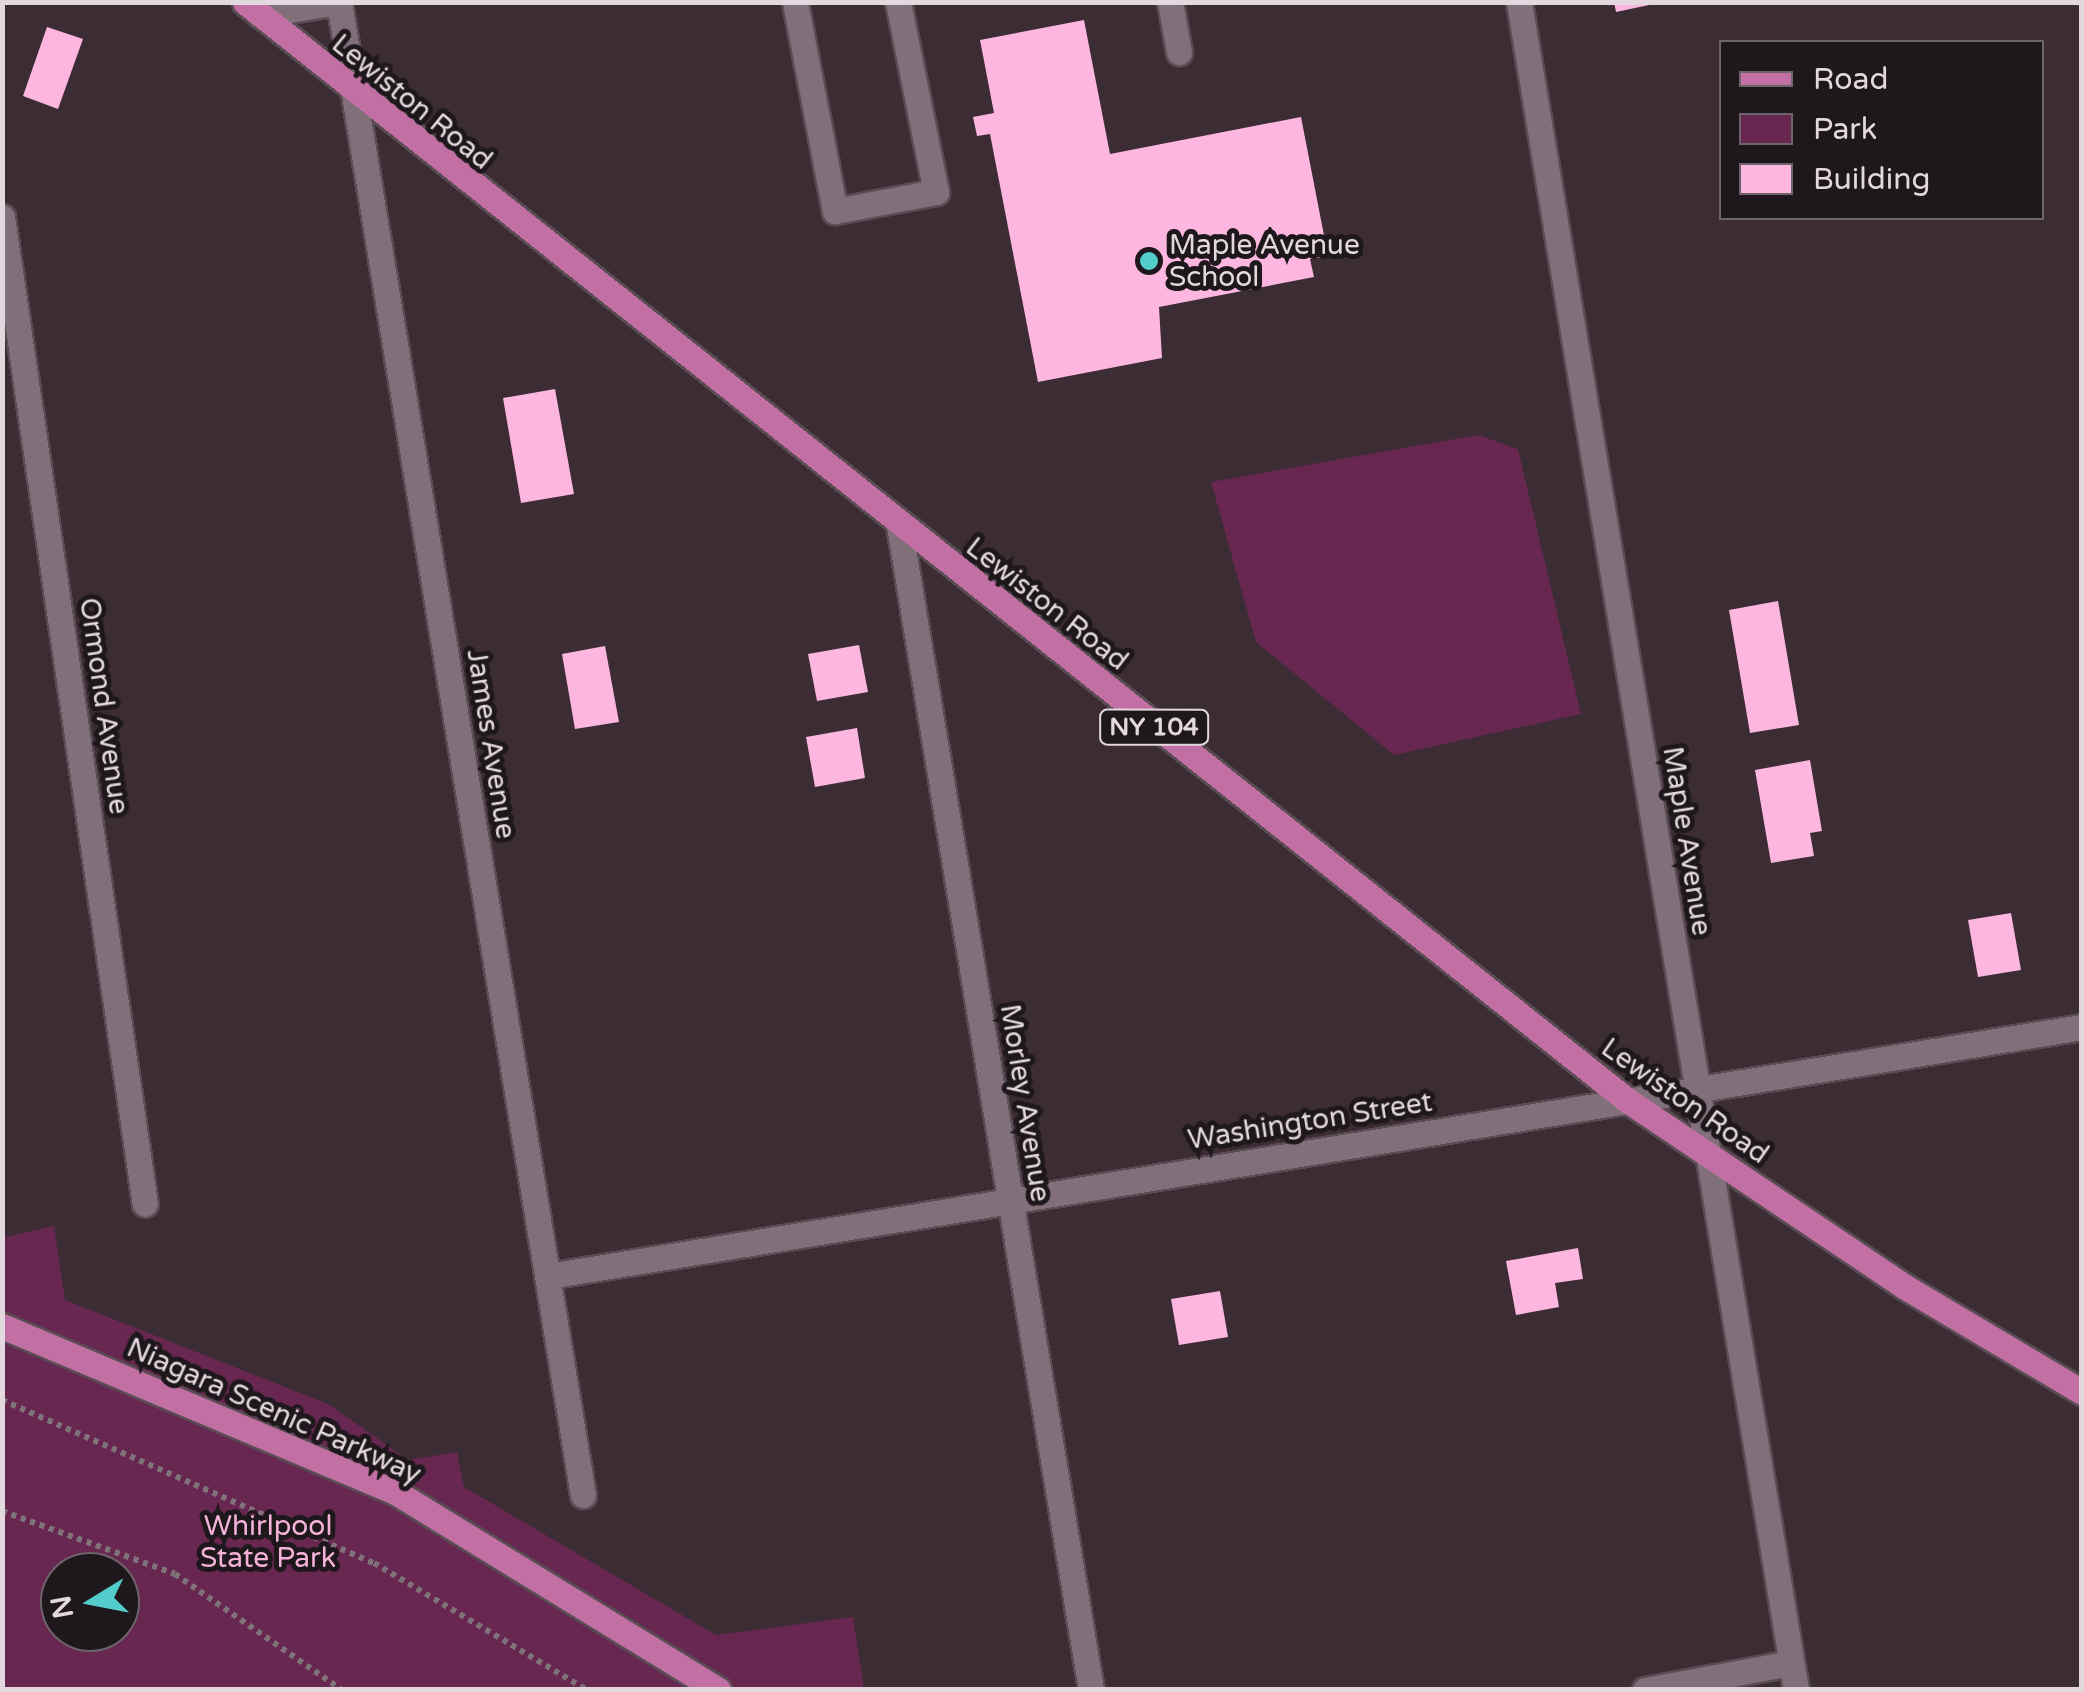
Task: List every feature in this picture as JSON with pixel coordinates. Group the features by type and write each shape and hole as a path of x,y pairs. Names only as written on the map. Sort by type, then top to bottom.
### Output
{"main road":[{"name":"Lewiston Road","path":"252,9 354,97 1627,1100 1708,1157 2082,1392"},
{"name":"Niagara Scenic Parkway","path":"2,1326 397,1494 719,1690"}],"street":[{"path":"252,9 338,2"},
{"name":"James Avenue","path":"338,2 583,1494"},
{"path":"795,2 835,211 936,192 898,2"},
{"path":"1170,2 1179,52"},
{"name":"Maple Avenue","path":"1519,2 1796,1690"},
{"name":"Ormond Avenue","path":"2,217 145,1204"},
{"name":"Morley Avenue","path":"900,526 1091,1690"},
{"name":"Washington Street","path":"548,1276 2082,1027"},
{"path":"1645,1690 1792,1663"}],"path":[{"path":"2,1400 374,1563 588,1690"},
{"path":"2,1511 175,1574 342,1690"},
{"path":"320,1674 330,1690"}],"green space":[{"path":"1478,435 1518,449 1581,714 1394,755 1256,642 1211,482"},
{"name":"Whirlpool State Park","path":"54,1226 65,1300 328,1404 408,1460 457,1452 464,1487 716,1635 853,1617 864,1689 3,1689 2,1238"}],"building":[{"path":"1614,2 1654,2 1654,4 1616,12"},
{"path":"1084,20 1110,154 1301,117 1328,256 1310,259 1314,277 1159,307 1162,358 1038,382 990,134 977,136 973,117 994,113 980,40"},
{"path":"47,27 83,39 58,109 23,96"},
{"path":"555,389 574,494 521,503 503,398"},
{"path":"1778,601 1799,725 1750,733 1729,610"},
{"path":"859,645 868,692 817,701 808,654"},
{"path":"605,646 619,722 575,729 562,654"},
{"path":"857,728 865,778 815,787 806,737"},
{"path":"1810,760 1822,831 1810,833 1814,856 1771,863 1755,770"},
{"path":"2011,913 2021,970 1978,977 1968,920"},
{"path":"1578,1248 1583,1279 1555,1283 1559,1307 1516,1315 1506,1261"},
{"path":"1220,1291 1228,1337 1179,1345 1171,1299"}],"place":[{"name":"Maple Avenue School","path":"1149,261"}]}
